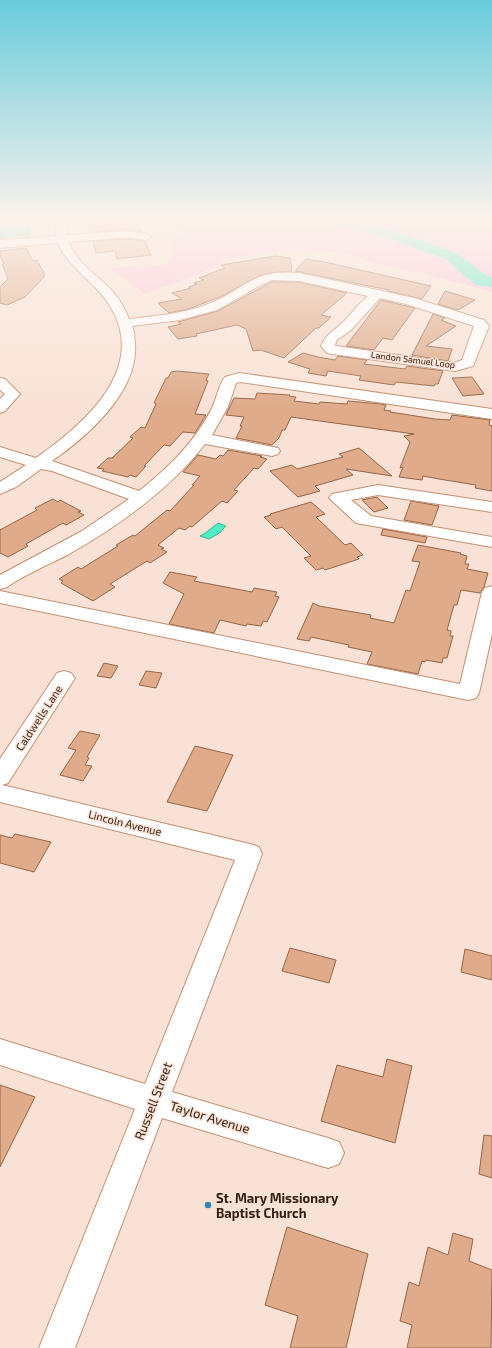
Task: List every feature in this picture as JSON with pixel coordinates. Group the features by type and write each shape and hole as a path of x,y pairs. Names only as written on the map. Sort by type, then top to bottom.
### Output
{"street":[{"path":"0,489 25,474 67,444 90,424 114,393 124,374 129,349 125,323 117,305 96,281"},
{"name":"Landon Samuel Loop","path":"125,323 168,319 191,314 215,306 259,281"},
{"name":"Landon Samuel Loop","path":"316,281 409,301 479,323 482,326 468,363 455,367 332,350 328,346 328,341 344,329 376,295"},
{"path":"0,583 64,549 111,520 135,503 180,463 201,438 220,409 230,380 239,378 492,414"},
{"path":"0,382 13,394 0,408"},
{"path":"201,438 272,451"},
{"path":"0,452 38,464 43,476 135,503"},
{"path":"492,507 378,490 338,498 362,519 369,521 492,542"},
{"path":"0,597 468,693 492,592"},
{"name":"Caldwells Lane","path":"0,777 64,678"},
{"name":"Lincoln Avenue","path":"0,793 250,854"},
{"name":"Russell Street","path":"57,1348 250,854"},
{"name":"Taylor Avenue","path":"0,1052 153,1101 328,1153"}],"shaded area":[{"path":"127,281 179,281 145,294"},
{"path":"451,281 492,281 492,292"},
{"path":"218,523 226,526 221,532 209,539 200,536 204,534"}],"building":[{"path":"6,281 40,281 25,297 7,305 0,303 0,287"},
{"path":"201,281 250,281 220,297 188,309 169,313 158,303 182,299 172,293 191,288 189,287 197,284 194,283"},
{"path":"344,281 408,281 431,286 422,299 388,291 389,290"},
{"path":"272,282 299,282 347,293 321,315 331,317 319,328 316,328 284,358 261,350 253,351 246,329 237,325 196,334 197,336 178,339 168,327 181,324 178,322 218,311"},
{"path":"445,291 475,300 458,310 438,304"},
{"path":"381,300 415,308 392,340 383,338 374,350 346,346"},
{"path":"433,314 445,318 441,320 456,326 426,346 452,349 448,361 412,355"},
{"path":"303,353 335,360 338,356 367,360 364,364 405,369 407,366 443,371 438,384 435,384 434,386 396,382 394,385 359,380 361,376 328,371 326,376 308,373 310,369 288,362"},
{"path":"177,371 209,374 206,380 208,381 195,414 206,415 195,433 183,432 170,446 164,445 144,466 146,466 136,477 130,475 128,477 102,471 104,469 97,468 108,458 112,458 133,438 130,437 141,427 145,428 156,404 154,403 166,378 168,378 171,372"},
{"path":"472,377 484,394 463,396 452,378"},
{"path":"257,393 290,395 289,396 296,397 294,401 319,404 320,402 347,404 348,401 381,404 386,405 384,410 391,411 390,412 435,419 450,420 452,415 490,420 489,425 492,426 492,491 475,488 476,485 423,476 422,480 399,477 403,467 400,468 410,442 404,436 414,434 291,417 285,430 282,430 279,438 272,445 236,438 242,426 240,426 244,417 226,415 234,398 255,399"},
{"path":"359,448 392,476 346,469 353,475 315,486 320,491 298,497 270,471 292,465 297,469 343,457 339,454"},
{"path":"228,450 262,456 260,457 267,459 258,469 254,468 234,490 238,491 227,503 222,501 192,527 190,526 185,530 179,528 158,545 164,548 161,549 167,552 150,563 147,561 110,584 115,587 93,601 61,583 63,581 59,579 78,567 81,569 118,546 116,545 133,535 135,536 167,510 170,511 194,485 192,485 200,476 183,472 198,455 216,459 220,455 223,456"},
{"path":"377,497 388,508 374,512 362,500"},
{"path":"53,499 58,502 60,500 81,511 78,512 84,515 66,525 63,523 26,544 28,546 8,557 0,553 0,530 37,510 35,508"},
{"path":"411,501 439,506 432,525 404,520"},
{"path":"311,502 325,514 316,517 345,545 351,543 363,555 357,557 359,559 325,570 323,568 316,570 304,558 311,556 282,527 276,529 264,517"},
{"path":"383,529 427,537 425,543 381,535"},
{"path":"418,545 461,553 460,554 467,556 465,564 469,564 467,569 488,573 484,587 480,593 461,590 457,605 454,605 447,630 451,631 450,636 453,636 447,658 443,658 442,663 426,660 425,662 422,661 418,674 367,664 372,652 348,647 349,645 311,637 309,641 297,639 313,603 319,606 371,615 370,618 394,623 406,590 410,591 420,562 412,561"},
{"path":"170,572 197,577 194,581 252,592 254,588 277,592 275,596 279,597 267,622 263,621 261,626 247,624 246,626 220,620 214,633 169,624 184,594 163,583"},
{"path":"104,663 118,666 111,678 97,676"},
{"path":"146,671 162,673 156,688 139,685"},
{"path":"80,731 100,735 87,757 89,758 85,765 92,766 83,781 60,775 76,750 68,748"},
{"path":"195,746 233,755 207,811 167,802"},
{"path":"15,834 51,842 34,872 0,863 0,835 12,838"},
{"path":"290,948 336,960 329,983 282,971"},
{"path":"465,949 492,956 492,980 461,972"},
{"path":"387,1059 412,1066 395,1143 321,1121 337,1065 383,1077"},
{"path":"0,1085 35,1097 0,1167"},
{"path":"484,1135 492,1136 492,1178 479,1174"},
{"path":"287,1227 368,1254 346,1348 290,1348 298,1316 265,1305"},
{"path":"453,1233 473,1239 469,1261 492,1270 491,1348 407,1348 412,1325 400,1321 409,1282 419,1286 428,1247 448,1255"}],"waterway":[{"path":"482,281 492,282"}],"place":[{"name":"St. Mary Missionary Baptist Church","path":"208,1205"}]}
